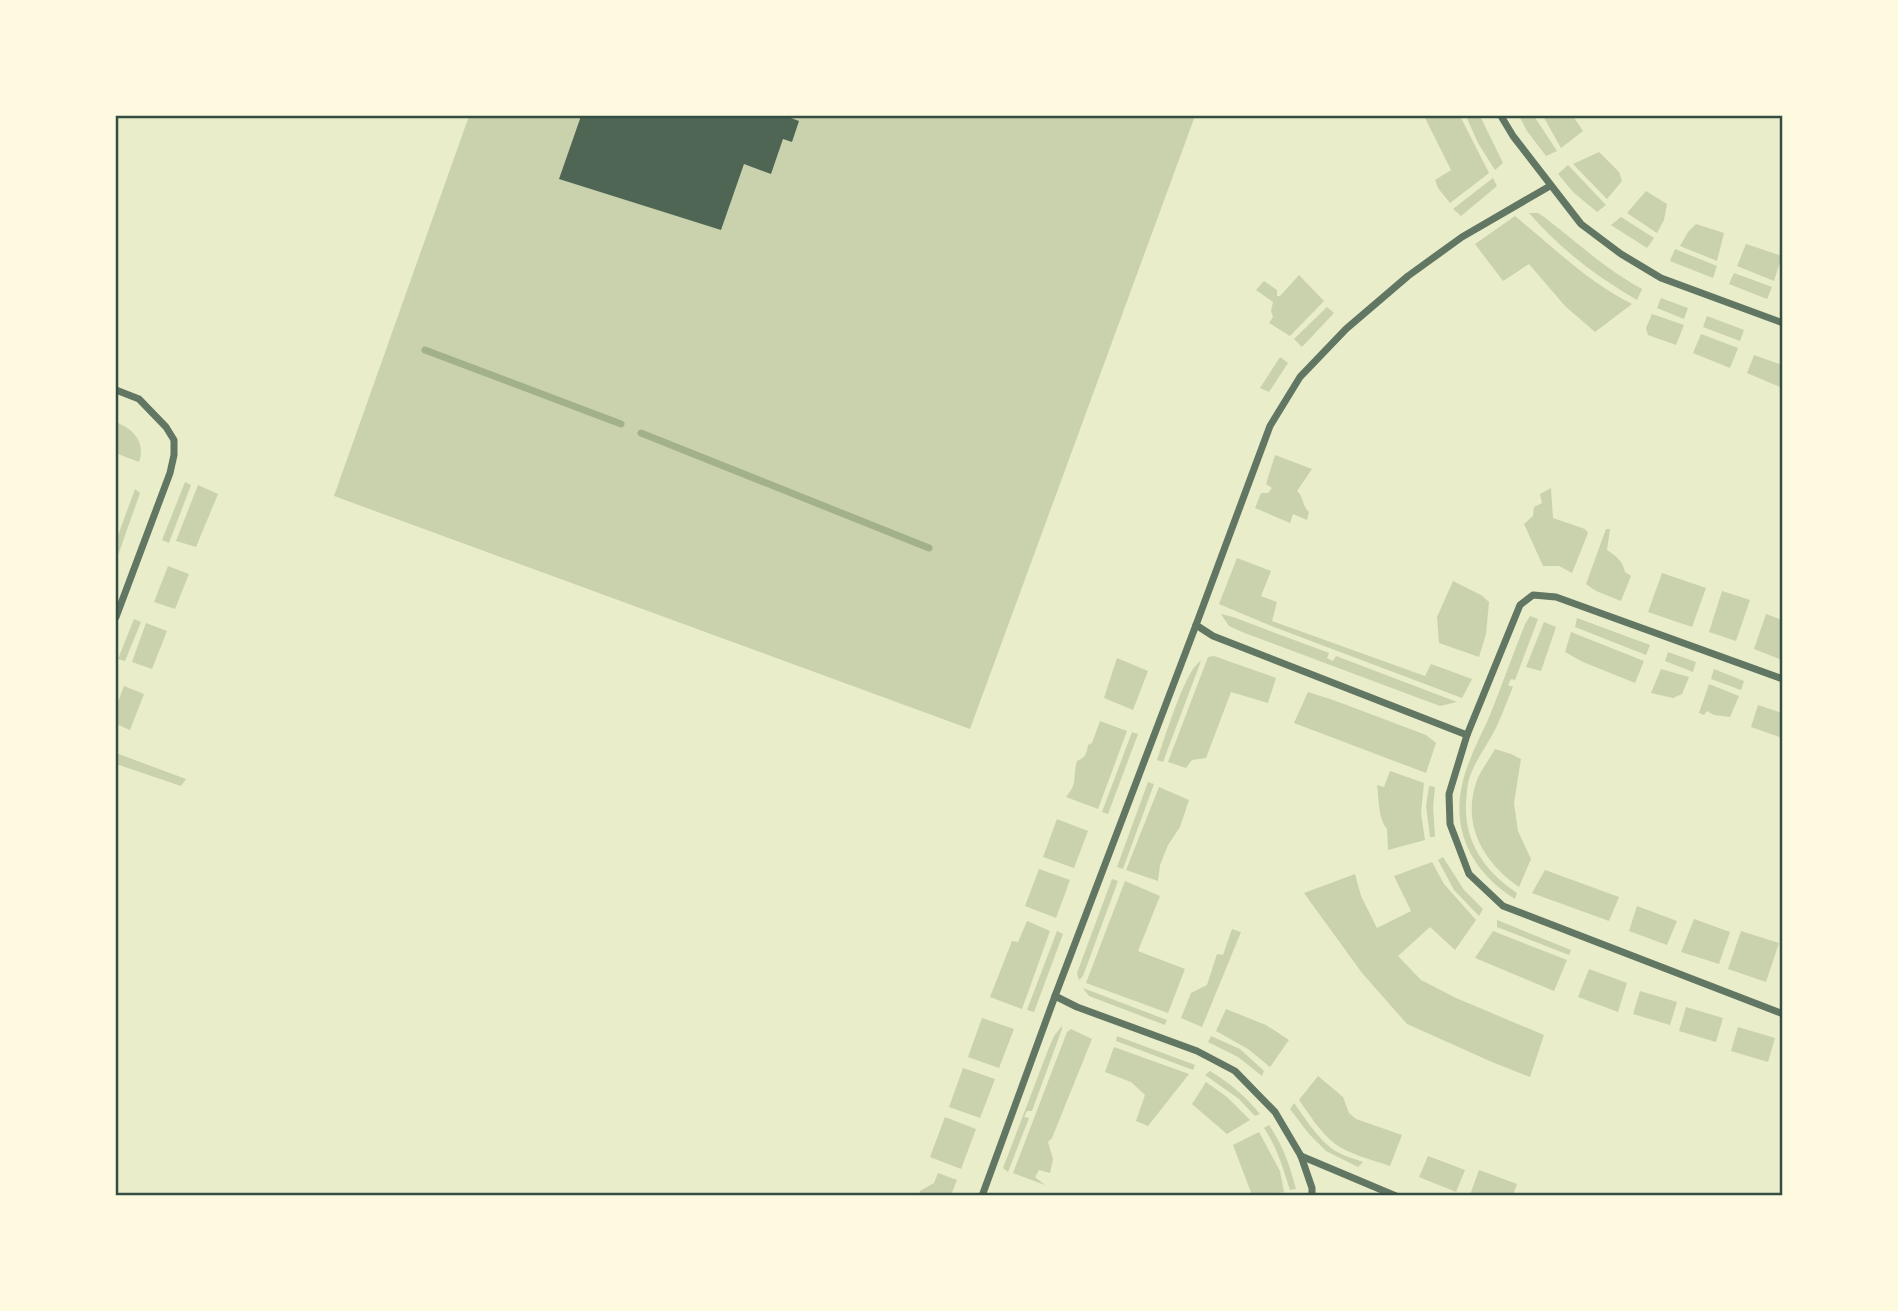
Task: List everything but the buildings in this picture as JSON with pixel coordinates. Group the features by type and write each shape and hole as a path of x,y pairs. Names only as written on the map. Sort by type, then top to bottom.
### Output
{"street":[{"path":"1501,116 1550,186 1581,224 1621,254 1661,278 1783,323"},
{"path":"982,1195 1269,426 1300,377 1346,329 1408,276 1462,237 1550,186"},
{"path":"116,390 139,400 166,427 174,440 170,473 116,617"},
{"path":"1783,679 1556,597 1533,595 1520,605 1467,735 1449,793 1450,824 1469,874 1503,906 1783,1014"},
{"path":"1196,625 1213,636 1467,735"},
{"path":"1055,996 1077,1007 1197,1051 1235,1071 1275,1112 1301,1156 1312,1195"},
{"path":"1301,1156 1396,1195"}],"green space":[{"path":"469,116 1195,116 970,729 334,496"},
{"path":"1424,116 1460,116 1489,173 1450,203 1435,180 1451,170"},
{"path":"1466,116 1480,116 1503,163 1495,170 1478,143"},
{"path":"1519,116 1534,116 1557,151 1546,156"},
{"path":"1543,116 1573,116 1583,131 1561,148"},
{"path":"1599,152 1619,172 1622,181 1607,199 1573,164"},
{"path":"1568,165 1606,205 1597,212 1573,192 1558,174"},
{"path":"1493,178 1497,186 1461,216 1453,209"},
{"path":"1646,191 1667,204 1664,220 1657,233 1627,213"},
{"path":"1529,213 1538,213 1544,217 1603,264 1642,289 1637,300 1579,261"},
{"path":"1515,216 1586,275 1632,304 1595,332 1565,306 1529,264 1503,281 1475,244"},
{"path":"1621,217 1654,238 1647,248 1611,225"},
{"path":"1696,224 1724,233 1717,261 1680,246"},
{"path":"1746,244 1782,256 1774,281 1737,266"},
{"path":"1675,249 1717,266 1713,278 1670,261"},
{"path":"1734,273 1772,287 1767,299 1729,284"},
{"path":"1299,275 1324,301 1290,336 1269,323 1273,317 1273,302 1256,290 1264,281 1277,290 1277,296 1280,296"},
{"path":"1661,298 1688,308 1684,319 1657,308"},
{"path":"1327,307 1334,313 1302,347 1294,339"},
{"path":"1652,314 1684,325 1676,345 1648,335 1646,328"},
{"path":"1707,316 1744,330 1740,341 1703,327"},
{"path":"1701,334 1738,348 1730,368 1693,353"},
{"path":"1754,355 1782,365 1780,387 1747,373"},
{"path":"1280,357 1288,363 1269,392 1260,388"},
{"path":"116,422 133,432 139,442 139,462 118,454"},
{"path":"1275,455 1312,469 1297,491 1309,512 1307,520 1293,514 1290,523 1255,508 1261,493 1268,493 1272,488 1266,484"},
{"path":"185,482 191,485 169,543 162,540"},
{"path":"198,485 218,494 196,547 176,541"},
{"path":"1551,488 1553,518 1585,529 1588,533 1572,573 1559,566 1543,566 1524,524 1533,516 1534,507 1542,503 1540,494"},
{"path":"135,489 140,493 116,561 116,541"},
{"path":"1606,529 1610,529 1607,550 1619,559 1625,572 1631,576 1621,601 1586,584"},
{"path":"1237,558 1271,571 1261,596 1277,602 1272,621 1425,676 1431,664 1472,679 1462,698 1219,604"},
{"path":"168,566 189,574 175,609 154,602"},
{"path":"1662,573 1706,588 1692,627 1648,612"},
{"path":"1453,581 1489,602 1486,634 1479,657 1439,643 1437,617"},
{"path":"1722,591 1750,600 1736,641 1709,632"},
{"path":"1221,614 1329,653 1327,658 1333,661 1336,656 1457,702 1440,706 1242,632 1229,626"},
{"path":"1766,614 1782,620 1782,660 1754,649"},
{"path":"1530,616 1538,619 1515,680 1511,679 1508,685 1513,687 1498,723 1470,776 1466,803 1469,831 1479,855 1495,876 1517,893 1515,899 1488,878 1469,851 1463,836 1459,803 1467,767"},
{"path":"1577,618 1650,645 1646,655 1575,627"},
{"path":"134,619 141,622 125,661 118,659"},
{"path":"1544,622 1556,627 1541,671 1526,667"},
{"path":"146,623 167,631 152,669 132,662"},
{"path":"1571,632 1644,661 1635,683 1565,652"},
{"path":"1668,652 1696,662 1693,672 1665,661"},
{"path":"1214,656 1276,678 1268,703 1231,692 1206,758 1192,760 1186,768 1168,762 1208,657"},
{"path":"1117,658 1148,671 1133,710 1104,698"},
{"path":"1201,661 1163,762 1157,760 1182,690 1188,677"},
{"path":"1661,669 1689,677 1682,694 1673,698 1651,693"},
{"path":"1714,669 1744,681 1741,690 1711,679"},
{"path":"1709,684 1739,696 1730,717 1714,715 1707,711 1704,715 1699,713"},
{"path":"124,686 144,694 130,730 116,724 116,707"},
{"path":"1308,692 1426,735 1436,743 1426,773 1294,723"},
{"path":"1758,705 1782,713 1782,738 1751,727"},
{"path":"1100,721 1127,731 1098,809 1066,797 1074,784 1077,761 1084,757"},
{"path":"1132,732 1138,734 1108,814 1102,812"},
{"path":"1495,749 1521,759 1514,803 1518,831 1531,859 1519,887 1486,855 1474,828 1472,799 1476,783"},
{"path":"116,753 186,779 181,786 116,764"},
{"path":"1390,771 1424,783 1421,813 1425,840 1388,850 1387,829 1380,814 1377,785 1384,787"},
{"path":"1148,782 1154,784 1123,869 1117,867"},
{"path":"1429,786 1435,787 1435,837 1430,837 1426,806"},
{"path":"1159,787 1189,800 1180,827 1168,845 1160,865 1158,881 1126,870"},
{"path":"1057,819 1088,831 1074,868 1043,857"},
{"path":"1443,857 1464,890 1483,909 1479,916 1454,890 1438,860"},
{"path":"1432,862 1444,884 1476,920 1455,950 1430,927 1398,956 1421,980 1456,998 1544,1035 1530,1077 1407,1024 1362,973 1304,893 1355,874 1361,896 1377,928 1411,911 1394,876"},
{"path":"1039,869 1070,880 1056,918 1025,906"},
{"path":"1545,870 1619,897 1609,921 1532,893"},
{"path":"1112,879 1118,881 1083,976 1079,980 1077,973"},
{"path":"1125,881 1160,896 1138,951 1185,969 1168,1013 1086,983"},
{"path":"1637,906 1677,921 1667,945 1629,931"},
{"path":"1694,919 1730,932 1719,964 1681,952"},
{"path":"1497,920 1571,950 1569,955 1497,927"},
{"path":"1027,921 1050,931 1022,1009 990,997 1012,941 1018,942"},
{"path":"1232,929 1241,932 1202,1027 1181,1018 1191,993 1207,985 1217,954 1223,955"},
{"path":"1057,931 1063,934 1034,1012 1027,1010"},
{"path":"1493,931 1567,960 1554,991 1475,958"},
{"path":"1741,931 1779,943 1766,982 1728,969"},
{"path":"1589,969 1627,983 1618,1012 1578,997"},
{"path":"1083,988 1167,1020 1165,1025 1089,996"},
{"path":"1640,991 1677,1002 1670,1025 1633,1014"},
{"path":"1686,1007 1723,1018 1716,1042 1679,1031"},
{"path":"1226,1009 1266,1025 1289,1040 1270,1067 1248,1049 1216,1031"},
{"path":"982,1018 1014,1029 999,1068 968,1057"},
{"path":"1062,1026 1032,1111 1027,1111 1024,1117 1029,1118 1008,1172 1003,1168 1048,1050"},
{"path":"1738,1027 1775,1038 1768,1062 1731,1051"},
{"path":"1071,1029 1092,1039 1052,1138 1048,1142 1053,1159 1050,1173 1039,1170 1035,1177 1045,1185 1013,1173 1067,1032"},
{"path":"1117,1036 1195,1065 1193,1070 1116,1041"},
{"path":"1211,1036 1240,1049 1264,1071 1262,1076 1238,1057 1208,1042"},
{"path":"1114,1047 1189,1074 1148,1126 1136,1121 1145,1095 1131,1082 1105,1072"},
{"path":"963,1068 995,1079 980,1118 949,1107"},
{"path":"1210,1071 1237,1090 1260,1114 1255,1116 1239,1099 1205,1075"},
{"path":"1318,1076 1343,1097 1349,1113 1356,1119 1402,1135 1390,1166 1340,1147 1319,1128 1299,1100"},
{"path":"1206,1082 1227,1097 1250,1120 1227,1134 1192,1104"},
{"path":"1294,1103 1331,1148 1363,1162 1358,1167 1326,1151 1290,1109"},
{"path":"945,1117 976,1129 961,1169 930,1157"},
{"path":"1269,1125 1286,1156 1296,1189 1290,1190 1276,1150 1264,1128"},
{"path":"1259,1132 1280,1171 1284,1192 1252,1195 1233,1145"},
{"path":"1428,1156 1465,1170 1456,1192 1419,1177"},
{"path":"1479,1170 1517,1184 1513,1195 1470,1195"},
{"path":"938,1173 957,1180 951,1195 919,1195 920,1191 934,1183"}],"waterway":[{"path":"425,350 621,424"},
{"path":"641,433 929,548"}]}
